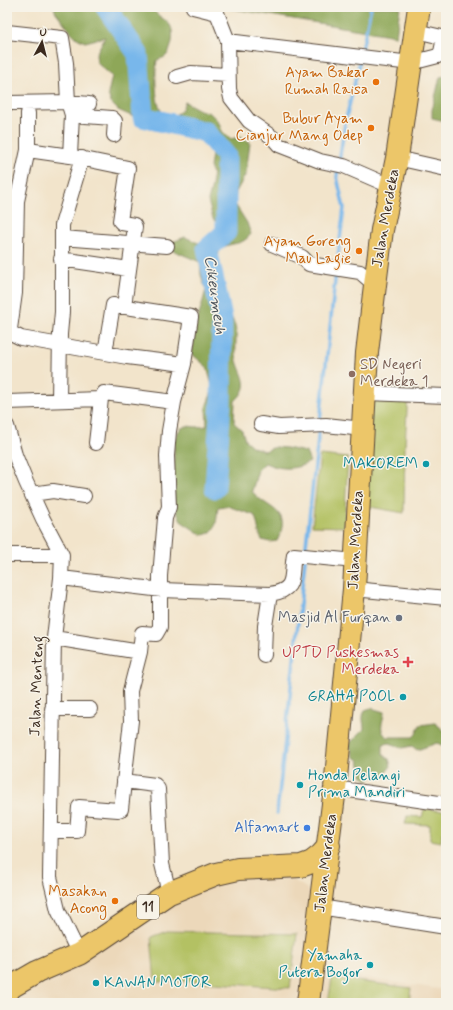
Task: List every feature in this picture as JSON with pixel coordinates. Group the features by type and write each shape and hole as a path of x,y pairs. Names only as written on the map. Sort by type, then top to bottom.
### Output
{"main road":[{"name":"Jalan Merdeka","path":"308,1003 329,846 354,589 365,393 375,285 390,186 397,158 419,7"},
{"path":"278,867 301,866 312,862 322,855 329,846"},
{"name":"11","path":"7,993 11,987 29,977 79,954 169,893 216,874 238,869 278,867 291,868 304,874 315,884 321,902"},
{"path":"7,980 29,977"}],"street":[{"path":"193,7 217,12 228,40 228,75 231,98 249,121 272,137 279,145 320,161 338,164 390,186"},
{"path":"7,32 62,38 66,63 76,157 62,225 62,312 59,344 59,400"},
{"path":"228,40 411,63 438,56 442,52 445,38 416,32"},
{"path":"177,77 191,73 228,75"},
{"path":"7,103 70,108 112,118 115,121 114,135"},
{"path":"70,108 89,104"},
{"path":"28,113 28,150 17,201 15,293 10,329 14,336 105,353 184,364"},
{"path":"28,150 76,157 128,168 120,221 134,226 124,306"},
{"path":"397,158 446,168"},
{"path":"62,238 167,246"},
{"path":"272,244 302,257 309,264 360,272 375,285"},
{"path":"62,259 129,269"},
{"path":"51,831 77,831 79,807 119,810 131,721 130,691 140,652 142,633 156,634 159,632 162,590 160,576 165,518 169,507 168,446 174,402 184,364 191,317 115,304 112,307 105,353"},
{"path":"96,443 101,399 106,392 174,402"},
{"path":"365,393 446,396"},
{"path":"7,402 101,399"},
{"path":"261,424 279,427 326,426 363,429"},
{"path":"7,426 11,455 62,555 7,555"},
{"path":"32,494 53,491 84,496"},
{"name":"Jalan Menteng","path":"62,555 61,578 54,638 50,863 52,886 58,910 79,954"},
{"path":"61,578 162,590 270,594 283,591 290,584 293,575 294,555 355,561"},
{"path":"354,589 446,598"},
{"path":"264,655 265,626 270,594"},
{"path":"54,638 140,652"},
{"path":"52,709 90,709"},
{"path":"124,781 155,785 158,788 162,864 169,893"},
{"path":"335,788 446,804"},
{"path":"321,902 446,927"}],"shaded area":[{"path":"285,875 306,888 313,897 307,1003 17,1003 27,986 202,881"},
{"path":"326,972 446,990 446,1003 322,1003"}],"green space":[{"path":"54,7 152,7 155,13 166,20 172,28 172,41 170,49 165,57 157,60 157,94 161,111 172,117 181,111 185,102 200,110 210,113 218,121 222,131 230,139 240,137 250,142 246,174 236,192 235,204 247,223 251,234 239,243 228,245 219,250 219,292 235,327 237,361 244,383 244,389 241,395 235,401 234,423 242,430 245,440 253,447 265,451 275,447 306,452 310,462 293,468 282,468 265,463 258,470 252,491 280,516 282,522 277,541 270,542 262,540 254,515 227,506 218,507 214,529 207,534 202,535 182,522 174,507 174,440 180,429 186,426 207,426 206,407 213,389 207,367 192,354 196,325 206,290 201,275 200,262 172,250 170,243 185,237 198,243 206,242 220,224 213,219 208,201 213,176 210,167 213,148 211,139 200,125 171,126 143,117 136,118 118,110 111,103 108,94 112,76 97,63 96,54 105,37 85,42 77,38 55,11"},
{"path":"221,7 400,7 396,36"},
{"path":"446,76 445,121 432,118 432,110 440,77"},
{"path":"365,393 408,394 405,445 404,513 359,505"},
{"path":"320,455 348,458 344,527 312,526"},
{"path":"371,708 384,712 382,731 387,737 413,737 420,725 435,723 446,732 446,745 444,746 437,743 417,750 412,746 402,748 390,743 383,744 383,754 389,759 391,766 384,775 374,773 370,779 367,780 362,775 359,760 354,757 349,744 364,729 363,718 365,710"},
{"path":"424,809 446,811 446,833 442,833 441,842 430,840 430,825 405,824 407,816 422,817"},
{"path":"167,931 297,934 290,988 184,981 155,982 151,937"},
{"path":"332,978 411,988 409,1003 328,1003"}],"waterway":[{"name":"Cikeumeuh","path":"106,7 138,54 143,117 206,132 226,156 226,232 207,249 222,318 221,402 215,488"},
{"path":"361,54 371,7"},
{"path":"339,162 345,123 360,60"},
{"path":"337,264 344,208 337,177 338,168"},
{"path":"320,421 336,271"},
{"path":"305,554 319,429"},
{"path":"277,813 305,560"}],"place":[{"name":"Ayam Bakar Rumah Raisa","path":"376,82"},
{"name":"Bubur Ayam Cianjur Mang Odep","path":"371,128"},
{"name":"Ayam Goreng Mau Lagie","path":"359,251"},
{"name":"SD Negeri Merdeka 1","path":"352,374"},
{"name":"MAKOREM","path":"426,464"},
{"name":"Masjid Al Furqan","path":"399,618"},
{"name":"UPTD Puskesmas Merdeka","path":"408,662"},
{"name":"GRAHA POOL","path":"403,697"},
{"name":"Honda Pelangi Prima Mandiri","path":"300,785"},
{"name":"Alfamart","path":"307,828"},
{"name":"Masakan Acong","path":"115,901"},
{"name":"Yamaha Putera Bogor","path":"370,965"},
{"name":"KAWAN MOTOR","path":"96,983"}]}
